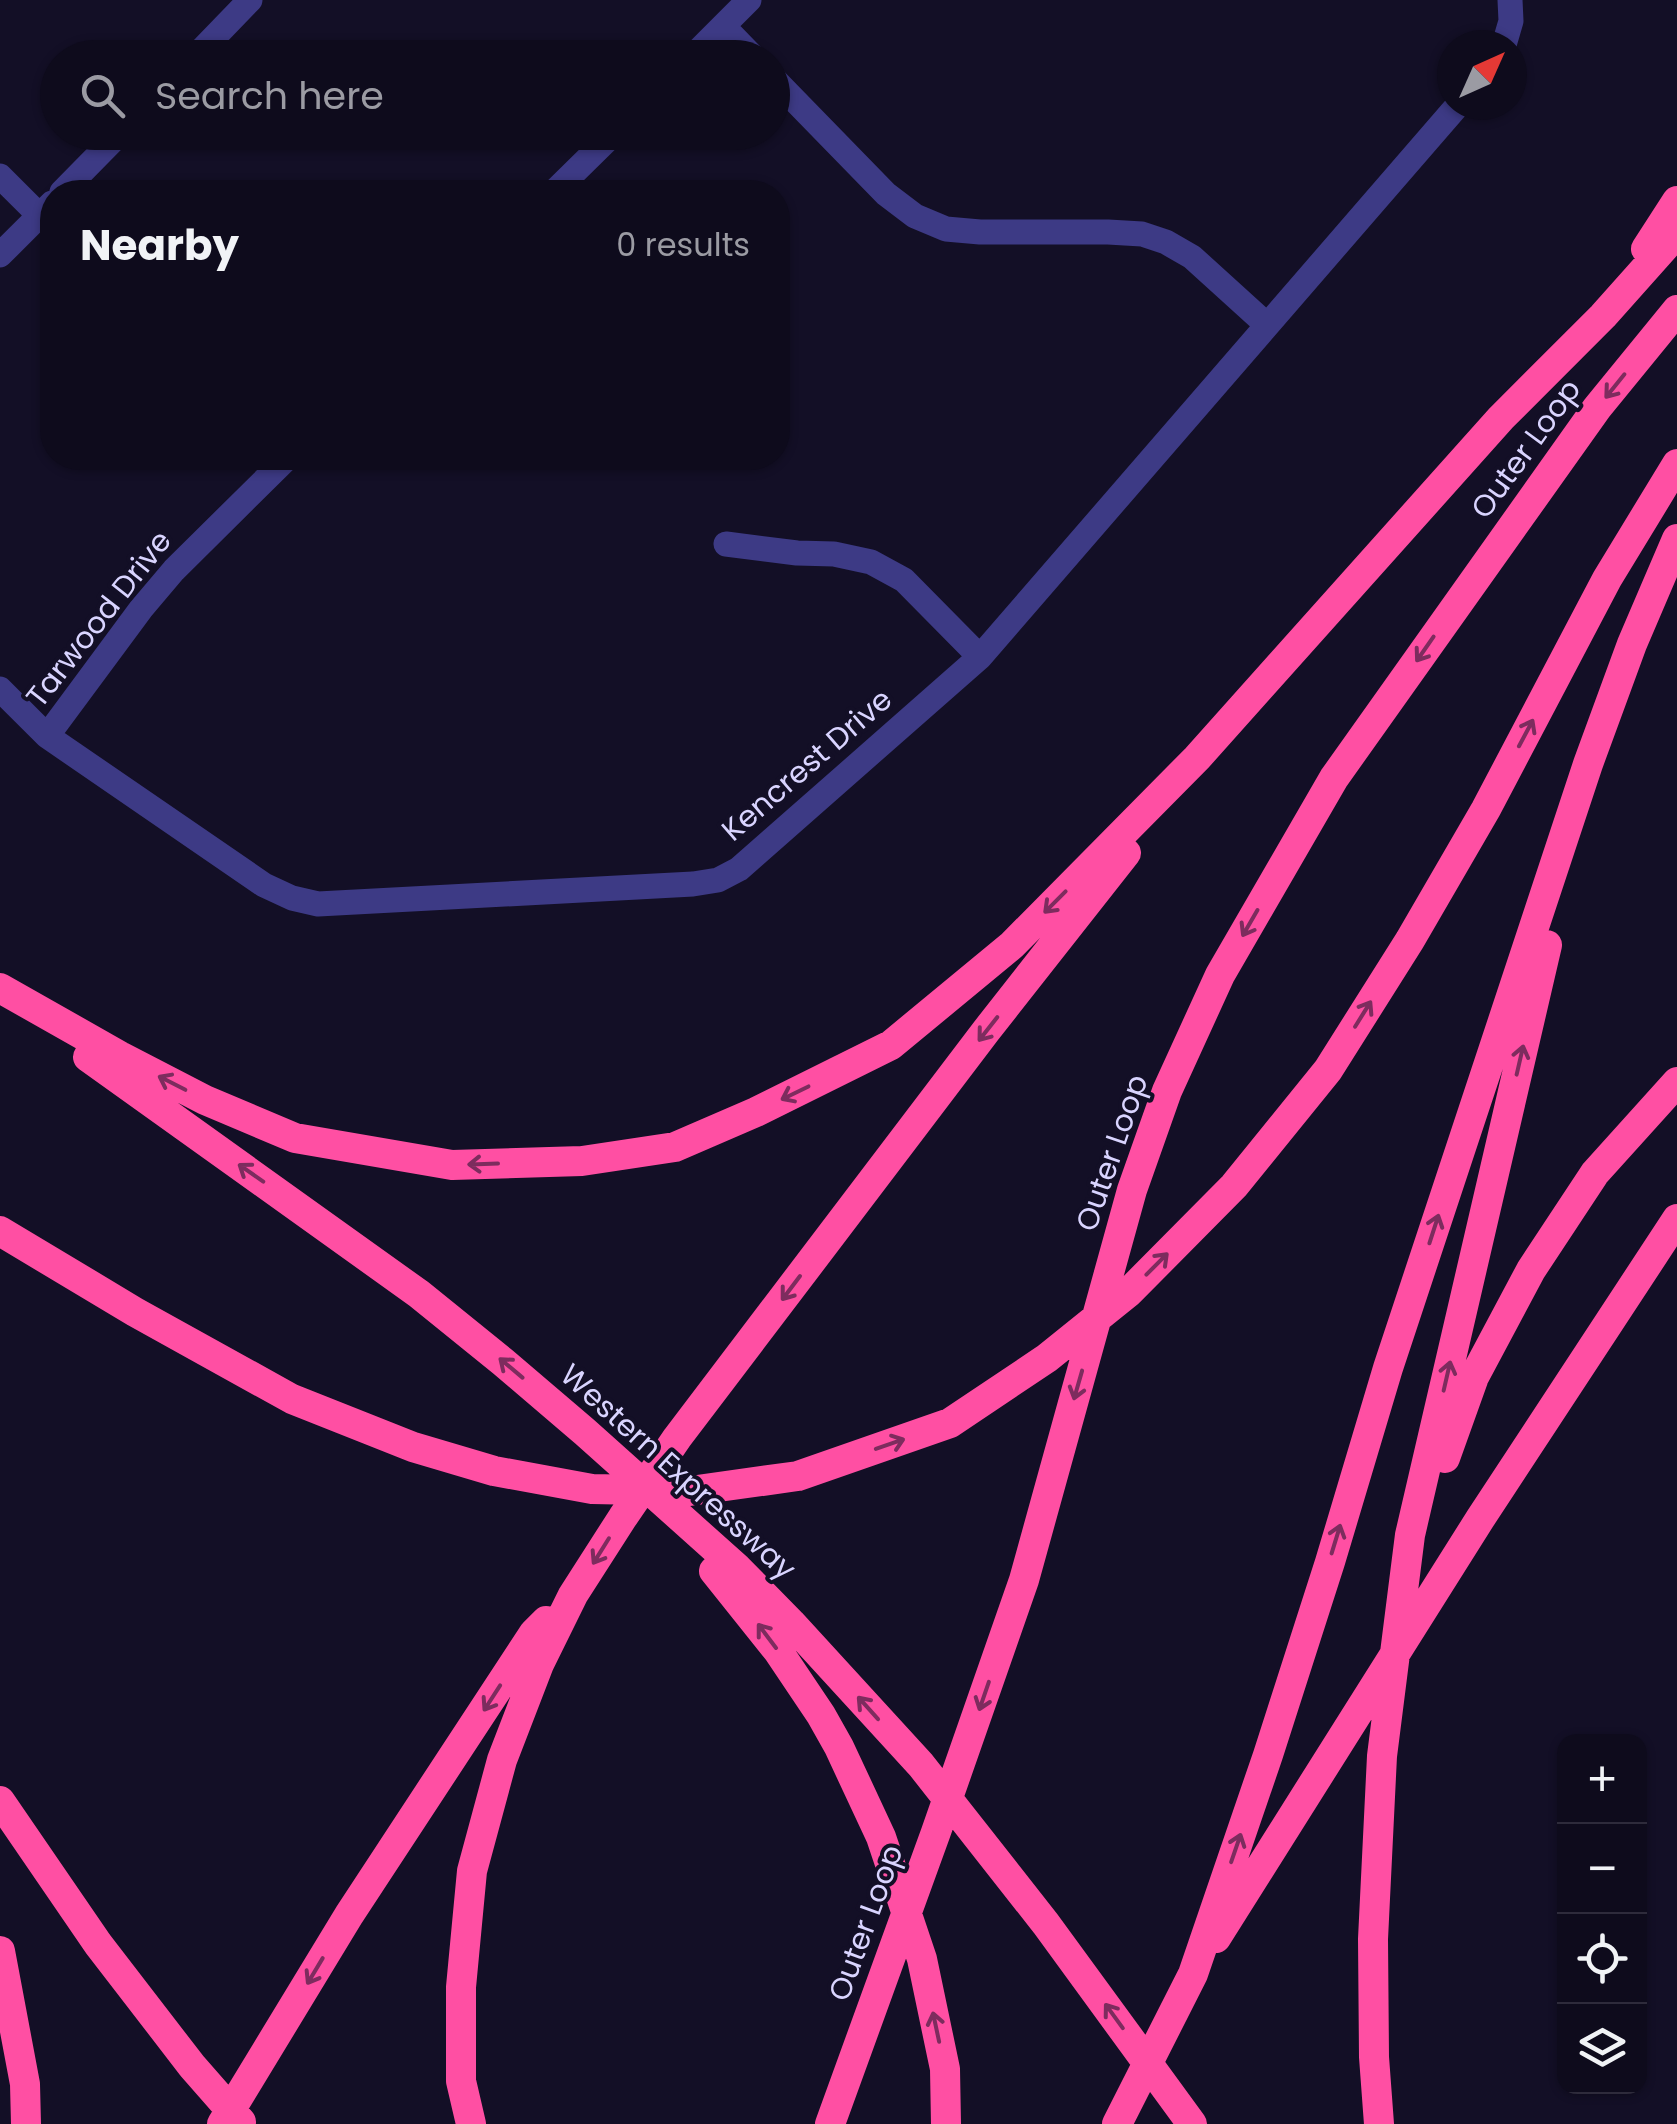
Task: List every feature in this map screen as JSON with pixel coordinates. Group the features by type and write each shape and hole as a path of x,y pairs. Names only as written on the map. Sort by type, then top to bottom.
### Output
{"highway":[{"path":"1603,316 1677,201"},
{"path":"0,991 205,1100 296,1138 452,1165 582,1161 674,1147 756,1112 891,1046 1012,945 1197,758 1501,418 1603,316 1677,233"},
{"name":"Outer Loop","path":"830,2124 1024,1580 1132,1190 1167,1091 1220,975 1334,778 1597,408 1677,310"},
{"path":"0,1231 135,1312 292,1398 413,1446 494,1471 592,1488 690,1491 798,1476 950,1423 1046,1358 1130,1292 1234,1186 1328,1070 1486,809 1608,579 1677,464"},
{"path":"1193,1974 1588,764 1632,644 1677,539"},
{"path":"471,2124 461,2081 461,1987 472,1872 502,1760 540,1664 574,1595 677,1438 1197,758"},
{"path":"1378,2124 1374,1921 1382,1756 1410,1536 1588,764"},
{"name":"Western Expressway","path":"0,991 420,1294 585,1432 654,1503 790,1623 921,1765 1046,1924 1192,2124"},
{"path":"1405,1574 1474,1376 1531,1270 1595,1173 1677,1082"},
{"path":"1117,2124 1193,1974 1480,1519 1677,1219"},
{"path":"707,1551 802,1686 840,1748 882,1837 922,1959 945,2068 946,2124"},
{"path":"222,2124 350,1915 534,1633 574,1595"},
{"path":"0,1801 98,1944 192,2066 243,2124"},
{"path":"0,1951 26,2084 26,2124"}],"street":[{"path":"211,40 250,0"},
{"path":"709,40 749,0"},
{"path":"1508,30 1510,0"},
{"path":"723,26 737,40"},
{"path":"790,95 886,194 916,216 946,229 980,232 1142,234 1192,256 1267,325"},
{"name":"Kencrest Drive","path":"0,690 47,736 264,885 292,898 318,904 718,880 739,868 980,657 1445,120"},
{"path":"74,180 103,150"},
{"path":"566,180 597,150"},
{"path":"0,176 40,205"},
{"path":"0,254 40,215"},
{"name":"Tarwood Drive","path":"47,736 174,570 275,470"},
{"path":"726,544 834,554 871,562 904,580 980,657"}]}
